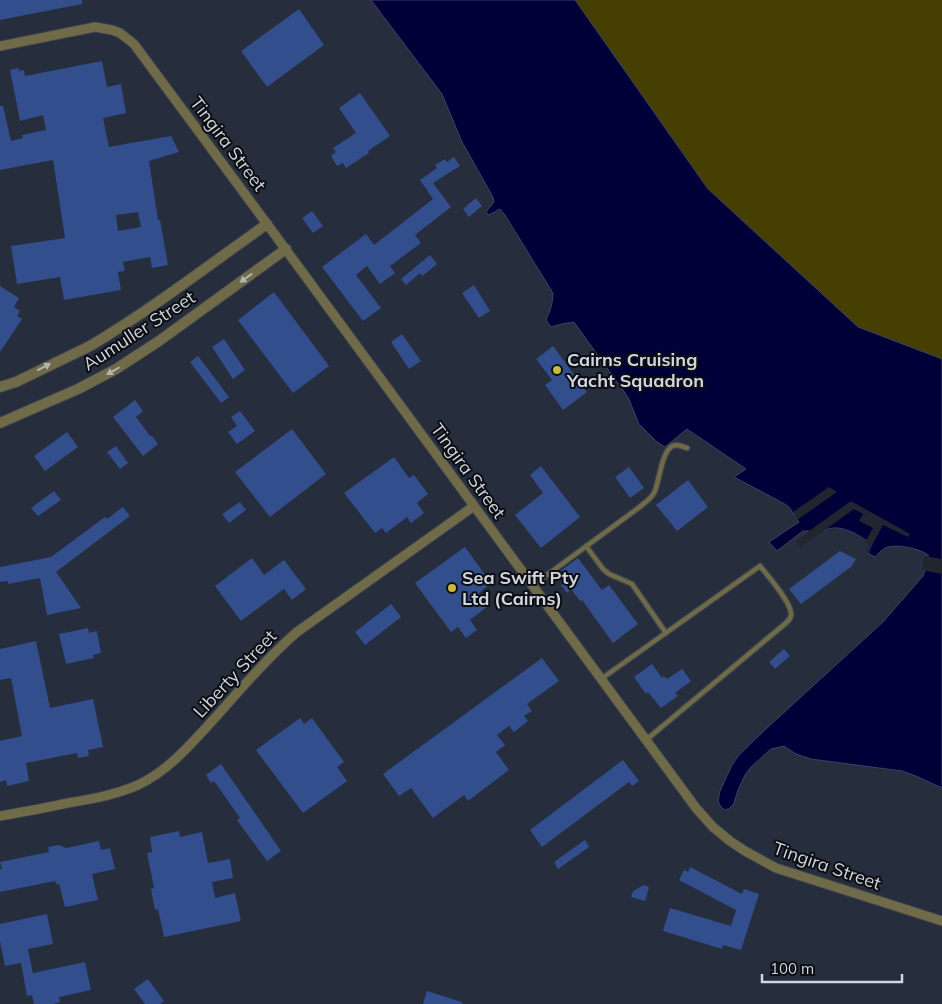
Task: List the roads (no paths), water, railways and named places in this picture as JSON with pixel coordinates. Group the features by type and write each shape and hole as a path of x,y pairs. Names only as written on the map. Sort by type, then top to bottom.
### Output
{"street":[{"name":"Tingira Street","path":"0,46 90,28 112,30 120,33 134,44 696,808 713,827 745,851 776,868 942,921"},
{"name":"Aumuller Street","path":"0,387 16,382 90,346 141,313 267,224"},
{"name":"Aumuller Street","path":"0,423 78,389 116,369 159,341 286,249"},
{"name":"Liberty Street","path":"0,816 97,798 139,784 160,771 193,741 266,662 292,637 474,506"}],"lane":[{"path":"532,586 650,498 656,489 667,450 676,445 687,448"},
{"path":"586,546 609,574 632,584 666,633"},
{"path":"601,679 760,566 785,599 791,610 790,618 786,623 646,740"}],"place":[{"name":"Cairns Cruising Yacht Squadron","path":"557,370"},
{"name":"Sea Swift Pty Ltd (Cairns)","path":"452,588"}]}
